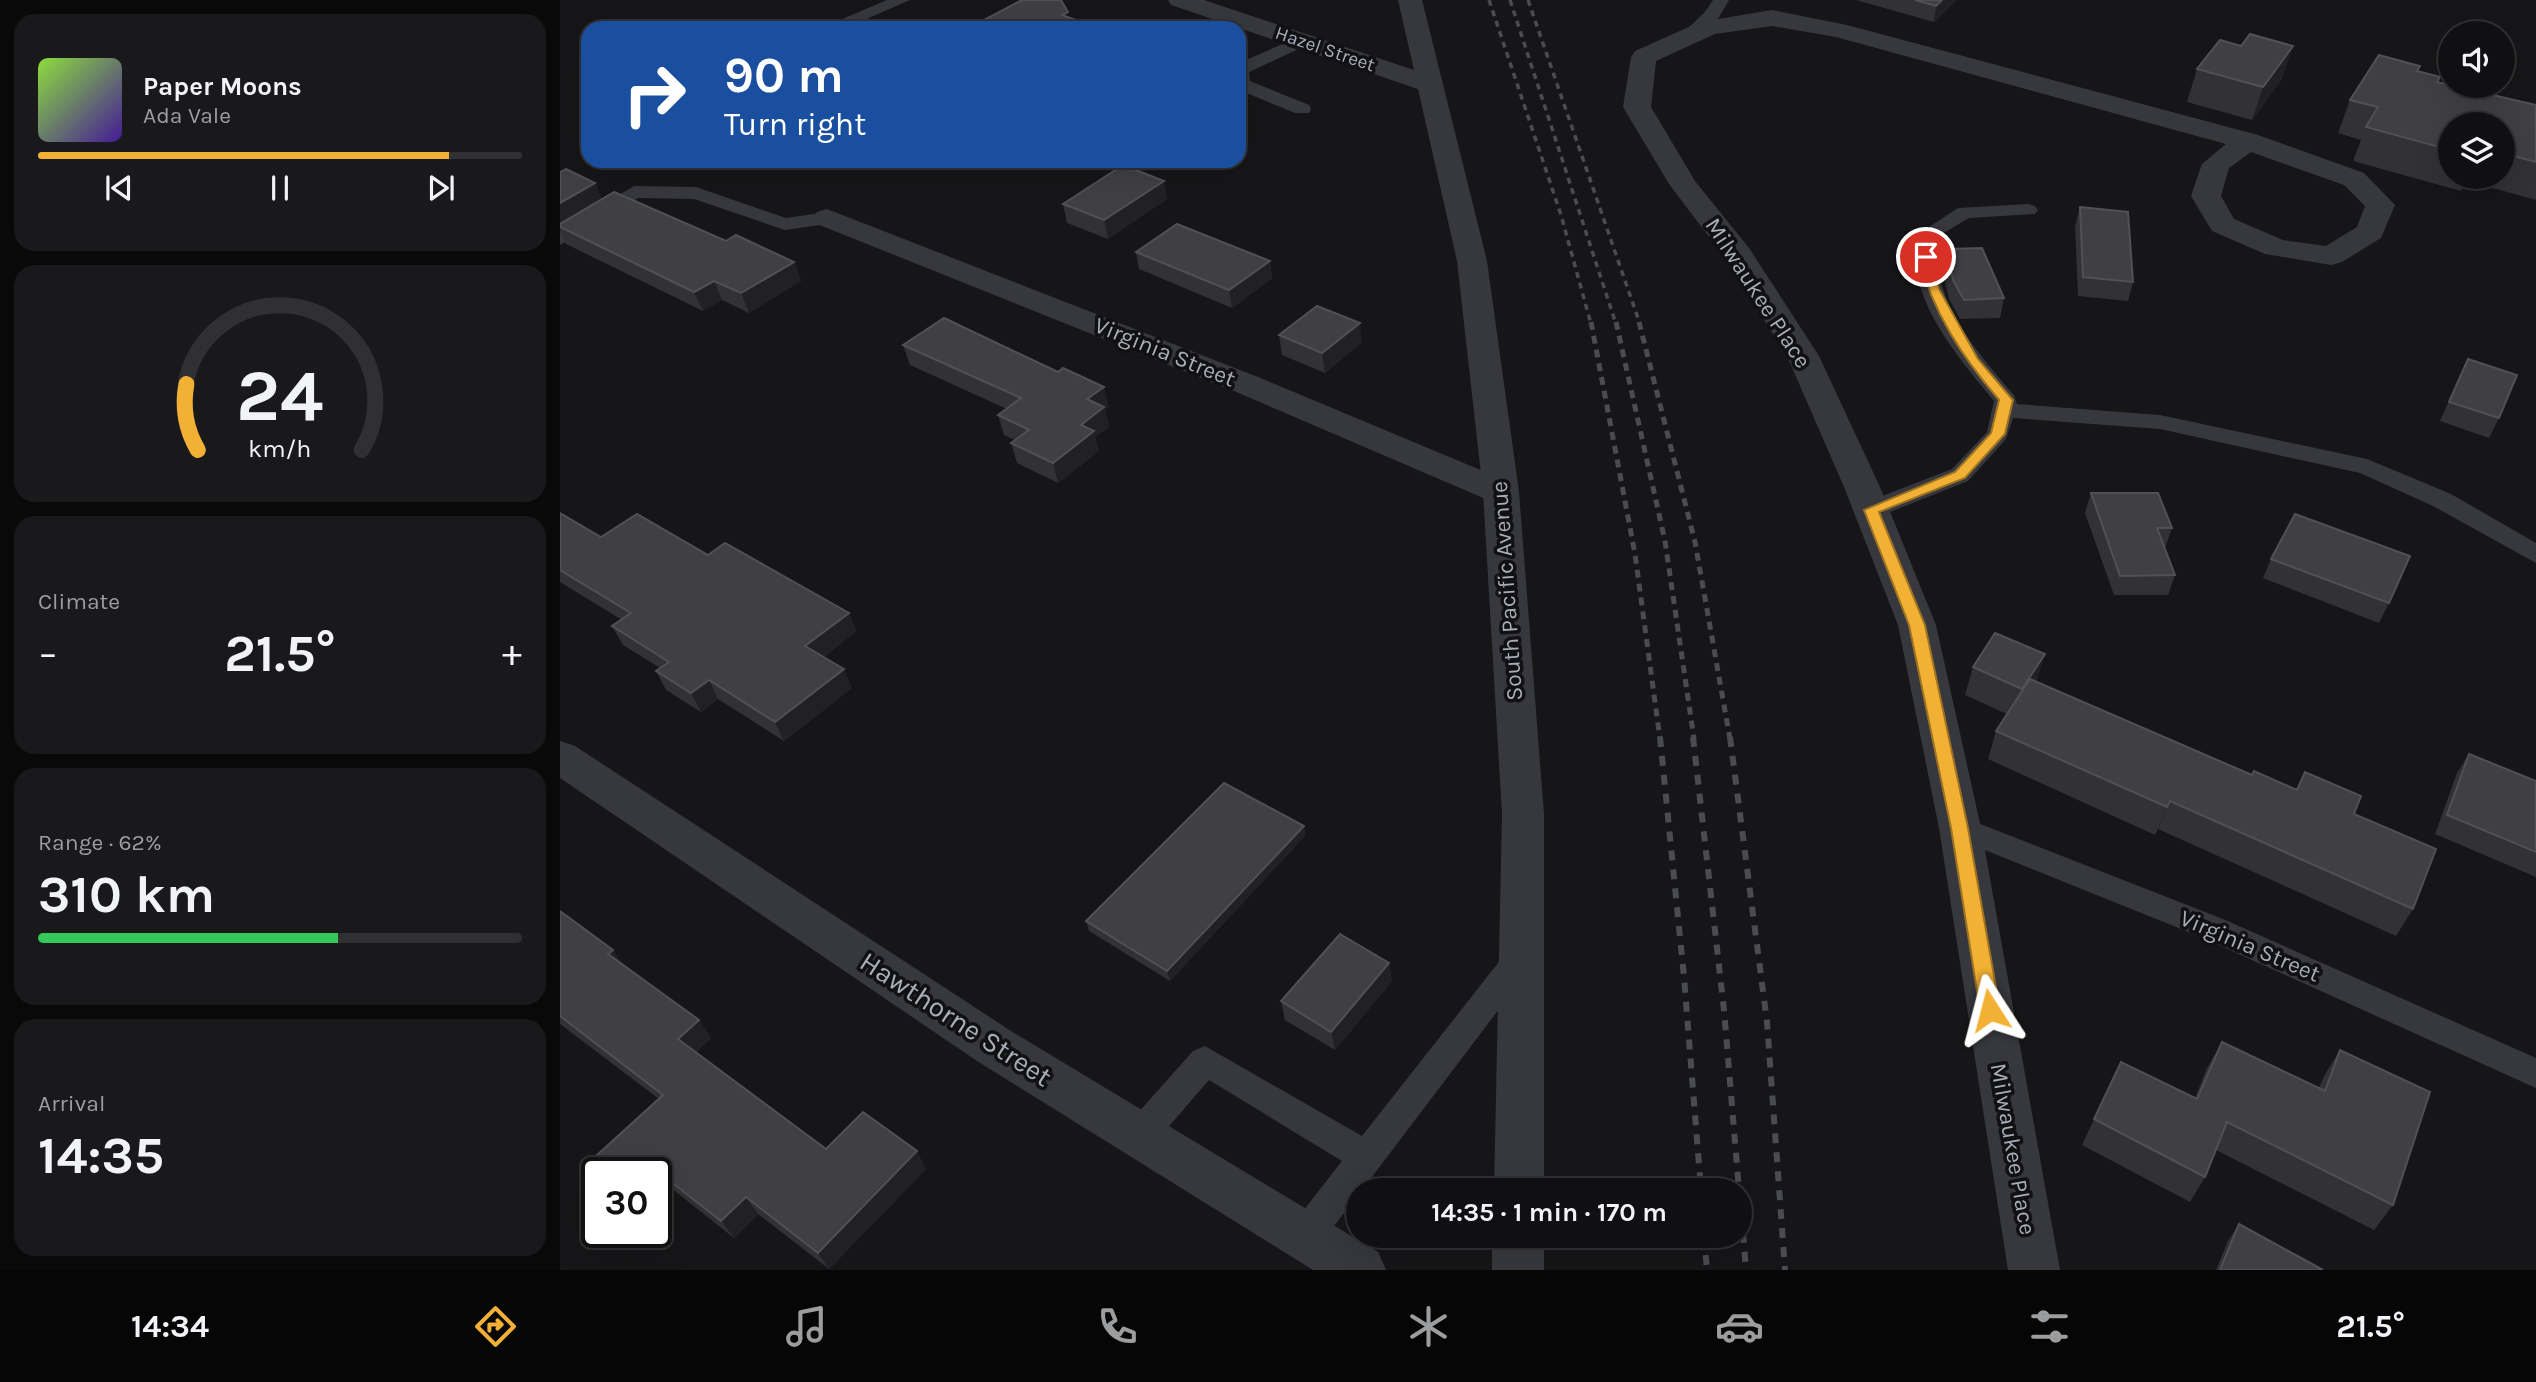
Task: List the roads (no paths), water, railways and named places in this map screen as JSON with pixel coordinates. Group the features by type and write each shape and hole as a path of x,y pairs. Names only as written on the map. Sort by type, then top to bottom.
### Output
{"street":[{"name":"Hazel Street","path":"1180,0 1231,21"},
{"name":"South Pacific Avenue","path":"1410,0 1472,261 1501,492 1523,814 1519,1178"},
{"name":"Milwaukee Place","path":"2034,1270 1959,828 1917,625 1871,510 1803,356 1738,254 1683,184 1636,107 1644,57 1709,27 1772,18 1838,30 2248,141 2354,179 2380,205 2370,232 2332,256 2276,248 2222,225 2207,196 2216,164 2248,141"},
{"name":"Hazel Street","path":"1246,27 1301,41 1431,85"},
{"name":"Virginia Street","path":"827,218 1246,384 1501,492"},
{"name":"Hawthorne Street","path":"560,757 994,1046 1360,1270"},
{"path":"1518,1248 1518,1270"}],"lane":[{"path":"848,21 902,0"},
{"path":"1689,37 1712,15 1721,0"},
{"path":"1246,67 1301,41"},
{"path":"1246,86 1302,109"},
{"path":"560,239 635,192 696,193 785,224 827,218"},
{"path":"1871,510 1960,475 1998,434 2006,400 1972,361 1933,289 1926,257 1933,231 1965,212 2028,210"},
{"path":"2004,410 2160,422 2367,467 2442,500 2536,554"},
{"name":"Virginia Street","path":"1959,828 2212,928 2536,1073"},
{"path":"1305,1236 1521,956"},
{"path":"1140,1135 1205,1061 1366,1157"}],"railway":[{"path":"1489,0 1561,215 1591,324"},
{"path":"1510,0 1616,324"},
{"path":"1528,0 1640,324"},
{"path":"1591,322 1635,554 1660,739"},
{"path":"1616,322 1665,541 1694,739"},
{"path":"1639,322 1695,542 1730,739"},
{"path":"1660,737 1684,977 1700,1178"},
{"path":"1693,737 1724,1010 1738,1178"},
{"path":"1730,737 1767,1022 1785,1270"},
{"path":"1705,1248 1707,1270"},
{"path":"1744,1248 1746,1270"}]}
